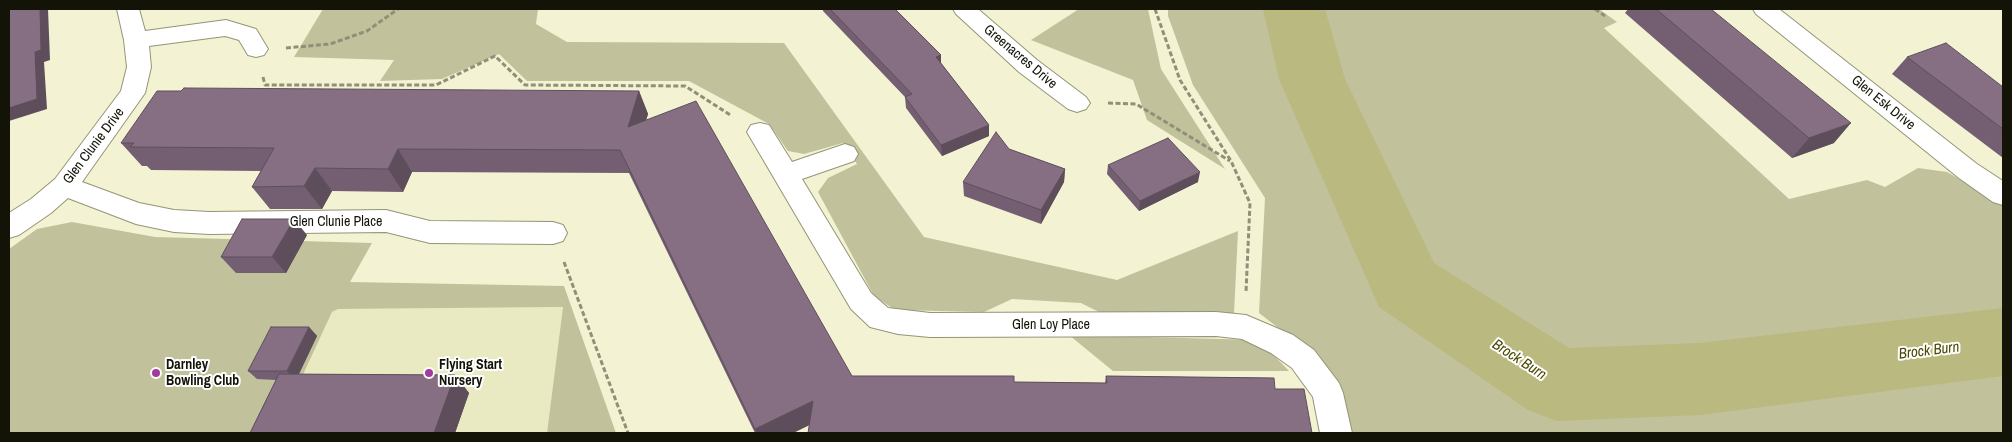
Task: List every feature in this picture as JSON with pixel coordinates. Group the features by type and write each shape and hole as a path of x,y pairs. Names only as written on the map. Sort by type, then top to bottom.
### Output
{"street":[{"name":"Glen Clunie Drive","path":"9,227 41,206 64,186 133,93 139,67 136,40 128,9"},
{"name":"Greenacres Drive","path":"964,9 1028,66 1077,103"},
{"name":"Glen Esk Drive","path":"1764,9 1968,171 2003,194"},
{"path":"136,40 226,28 248,34 256,49"},
{"name":"Glen Loy Place","path":"760,132 787,174 861,301 880,318 930,325 1216,324 1246,327 1282,344 1303,359 1328,393 1336,433"},
{"path":"787,174 845,154"},
{"name":"Glen Clunie Place","path":"64,186 136,213 174,221 209,223 386,221 430,232 553,233"}],"path":[{"path":"398,9 367,31 330,44 256,49 265,84 436,85 495,56 525,85 685,86 760,132"},
{"path":"1155,9 1180,80 1231,161 1250,203 1246,327"},
{"path":"1595,9 1605,16"},
{"path":"1077,103 1136,104 1231,161"},
{"path":"553,233 628,433"}],"shaded area":[{"path":"323,9 538,9 536,24 567,42 784,43 924,237 1117,280 1238,231 1234,314 1109,317 1081,303 1012,299 984,312 895,310 874,296 818,192 828,178 857,164 843,143 804,154 788,151 769,124 689,81 527,81 499,54 442,79 380,81 394,60 294,57"},
{"path":"1079,9 1148,9 1161,69 1225,169 1147,120 1133,80 1031,40"},
{"path":"1168,9 1599,9 1617,22 1604,28 1789,199 1867,180 1885,187 1918,168 1947,172 2003,204 2003,433 1346,433 1338,382 1320,360 1259,313 1265,198 1193,85 1168,16"},
{"name":"Darnley Bowling Club","path":"72,222 155,237 372,243 350,282 564,286 616,433 547,433 563,307 338,309 332,312 276,433 9,433 9,249 37,229"},
{"name":"Flying Start Nursery","path":"563,307 547,433 276,433 332,312 338,309"},
{"path":"1069,335 1259,340 1289,371 1113,371"}],"building":[{"path":"9,9 40,9 41,50 35,52 37,99 9,108"},
{"path":"830,9 895,9 941,55 936,57 989,125 941,145 905,97 912,94"},
{"path":"1656,9 1711,9 1851,123 1809,138"},
{"path":"1946,43 2003,87 2003,129 1907,57"},
{"path":"184,88 639,91 628,127 696,101 852,376 1014,376 1014,382 1107,383 1106,376 1274,378 1275,389 1304,389 1312,433 808,433 813,401 755,429 620,150 398,149 388,169 315,168 304,186 252,187 274,148 130,147 134,143 121,143 157,91 181,91"},
{"path":"996,132 1009,149 1065,169 1041,210 963,182"},
{"path":"1168,138 1200,172 1140,201 1108,165"},
{"path":"242,219 294,219 272,257 221,257"},
{"path":"271,327 309,327 287,371 248,371"},
{"path":"279,374 455,375 434,433 250,433"}],"waterway":[{"name":"Brock Burn","path":"1294,9 1312,79 1406,285 1557,385 1700,379 2003,342"}],"place":[{"name":"Darnley Bowling Club","path":"156,373"},
{"name":"Flying Start Nursery","path":"429,373"}]}
